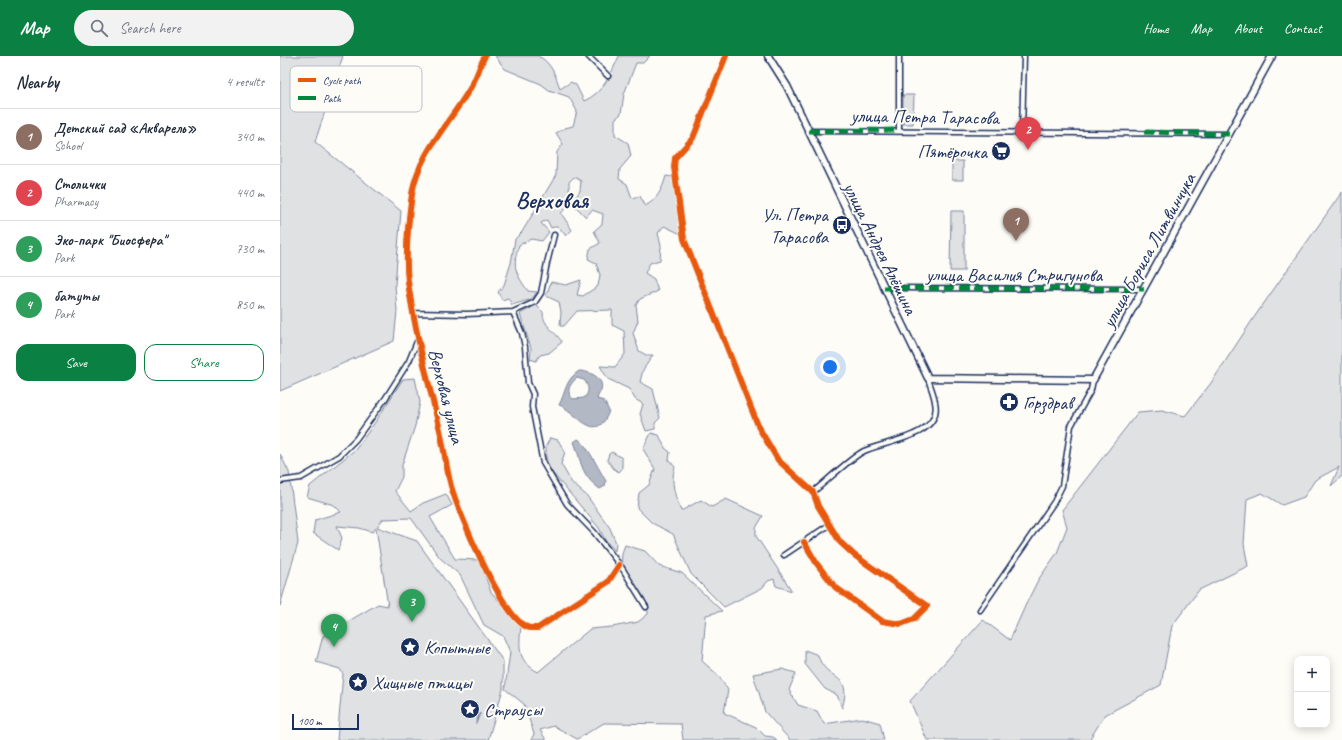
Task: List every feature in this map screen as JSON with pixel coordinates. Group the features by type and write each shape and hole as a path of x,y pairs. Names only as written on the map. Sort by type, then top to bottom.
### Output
{"street":[{"name":"Верховая улица","path":"485,56 470,89 440,132 416,176 410,211 407,255 408,282 418,339 451,486 495,589 524,626 538,628 608,582 619,565"},
{"path":"588,56 608,76"},
{"path":"726,56 693,138 675,158 674,167 684,239 760,428 778,460 813,492 818,506 840,542 854,555 927,606 914,619 901,624 882,621 835,587 817,564 804,542"},
{"path":"768,56 787,86 809,131"},
{"path":"899,130 900,56"},
{"path":"1022,132 1024,56"},
{"path":"1229,134 1272,56"},
{"name":"улица Петра Тарасова","path":"809,131 899,130 1229,134"},
{"name":"улица Андрея Алёшина","path":"809,131 928,378"},
{"name":"улица Бориса Литвинчука","path":"1093,380 1229,134"},
{"path":"414,313 467,314 513,312 535,302 541,293 554,235"},
{"name":"улица Василия Стригунова","path":"884,288 1144,289"},
{"path":"513,312 522,333 525,347 528,384 533,394 532,407 543,463 567,504 594,532 619,565 646,607"},
{"path":"280,481 301,478 338,456 356,439 385,399 409,361 418,339"},
{"path":"813,492 863,452 921,432 936,414 936,403 928,378 1093,380 1091,390 1071,426 1062,486 1054,502 980,610"},
{"path":"784,555 829,525"}],"shaded area":[{"path":"280,56 343,56 340,66 290,66 290,112 325,112 315,142 401,211 395,285 397,311 394,341 280,391"},
{"path":"495,56 538,56 550,66 555,74 560,89 571,82 576,85 584,101 591,98 606,82 619,56 650,56 643,63 636,63 624,94 621,114 615,119 615,135 628,143 631,156 620,169 619,179 627,184 632,198 640,196 645,206 649,204 653,201 663,186 666,176 673,177 681,234 664,226 658,233 661,246 660,260 650,263 645,273 654,279 658,291 640,299 636,305 638,321 633,333 639,351 646,355 653,355 643,370 640,382 653,389 660,418 655,423 655,429 646,431 640,414 643,404 635,399 629,389 608,379 600,366 615,367 625,354 624,331 612,325 612,310 577,311 564,326 560,326 561,312 559,302 546,296 551,282 566,285 581,280 577,295 583,296 598,286 600,275 596,263 588,259 590,249 600,243 594,231 602,224 603,214 592,210 586,217 576,207 573,201 580,191 581,181 574,177 569,182 567,207 561,213 572,230 566,236 558,226 551,228 547,220 541,223 549,232 542,241 531,239 519,245 515,264 516,269 520,279 528,291 537,292 532,299 512,305 508,298 502,300 498,292 504,285 511,263 515,239 522,232 556,175 557,152 563,144 556,133 573,126 577,111 569,97 549,90 541,84 505,69"},
{"path":"903,95 914,95 913,124 903,124"},
{"path":"952,161 963,161 963,180 952,180"},
{"path":"1342,192 1342,476 1331,486 1339,467 1315,480 1304,497 1282,505 1262,493 1247,499 1244,544 1248,566 1199,590 1172,626 1161,685 1105,715 1089,740 927,740 910,701 983,620 1010,640 1038,580 1057,553 1067,527 1062,510 1138,412 1162,410 1185,416 1211,383 1255,316"},
{"path":"951,211 964,211 964,271 950,271"},
{"path":"536,305 543,312 543,317 547,325 562,342 549,353 540,355 536,361 530,359 531,348 520,314"},
{"path":"579,371 587,372 598,378 601,382 601,390 597,399 604,401 609,411 604,421 598,426 592,427 586,424 559,405 568,382","holes":["577,378 584,380 588,387 587,394 584,398 573,399 569,393 569,388"]},
{"path":"415,378 420,402 415,426 402,465 402,477 395,491 411,511 423,503 446,494 452,505 430,517 455,559 479,560 491,592 521,626 521,653 526,663 531,668 538,672 590,629 638,622 648,614 647,604 643,595 626,573 622,565 622,556 625,545 645,551 659,566 682,573 722,611 706,615 702,661 718,675 728,690 724,713 756,727 765,736 773,737 777,740 683,740 681,724 604,723 577,739 554,726 540,730 546,740 531,740 534,734 524,704 505,689 510,652 503,636 484,625 460,575 440,558 411,518 383,519 377,527 417,541 503,661 503,689 488,740 337,740 343,674 340,669 316,662 323,636 378,604 388,606 376,528 373,532 359,528 337,526 342,538 338,550 313,533 315,520 341,512 334,505 307,497 310,486 356,449 403,379"},
{"path":"651,433 659,435 665,448 670,452 669,460 675,467 673,484 681,511 701,500 712,507 726,499 763,516 756,528 756,536 792,591 776,586 774,579 768,581 762,588 724,607 691,574 673,534 652,523 637,508 639,493 649,485 655,469 643,449"},
{"path":"550,438 558,440 565,452 561,464 572,483 587,496 610,528 616,543 615,551 605,540 599,528 550,470 546,458 546,446"},
{"path":"578,439 589,452 606,481 605,486 600,489 593,484 582,468 574,442"},
{"path":"612,452 622,458 622,469 619,472 614,469 607,460 609,454"},
{"path":"280,454 289,472 298,543 280,606"},
{"path":"805,650 818,655 826,669 842,682 845,696 842,708 837,695 825,689 805,664"},
{"path":"782,669 796,673 789,690 798,705 817,711 824,724 862,718 880,723 884,740 790,740 765,712 753,674"}],"waterway":[{"path":"476,723 480,713"}],"marked path":[{"path":"809,131 899,130"},
{"path":"1144,132 1229,134"},
{"path":"884,288 1144,289"}],"cycle path":[{"path":"485,56 476,78 461,103 427,152 415,179 408,227 407,271 411,301 451,486 455,500 482,562 493,583 504,603 515,617 527,627 538,628 608,582 619,565"},
{"path":"726,56 693,138 675,158 674,167 684,239 759,428 778,460 813,492 818,506 840,542 854,555 927,606 914,619 901,624 882,621 835,587 817,564 804,542"}],"place":[{"name":"Столички","path":"1028,150"},
{"name":"Пятёрочка","path":"1001,151"},
{"name":"Ул. Петра Тарасова","path":"842,225"},
{"name":"Детский сад «Акварель»","path":"1016,241"},
{"name":"Горздрав","path":"1009,402"},
{"name":"Эко-парк \"Биосфера\"","path":"412,622"},
{"name":"батуты","path":"334,647"},
{"name":"Копытные","path":"410,647"},
{"name":"Хищные птицы","path":"358,682"},
{"name":"Страусы","path":"470,709"}],"district":[{"name":"Верховая","path":"552,200"}]}
